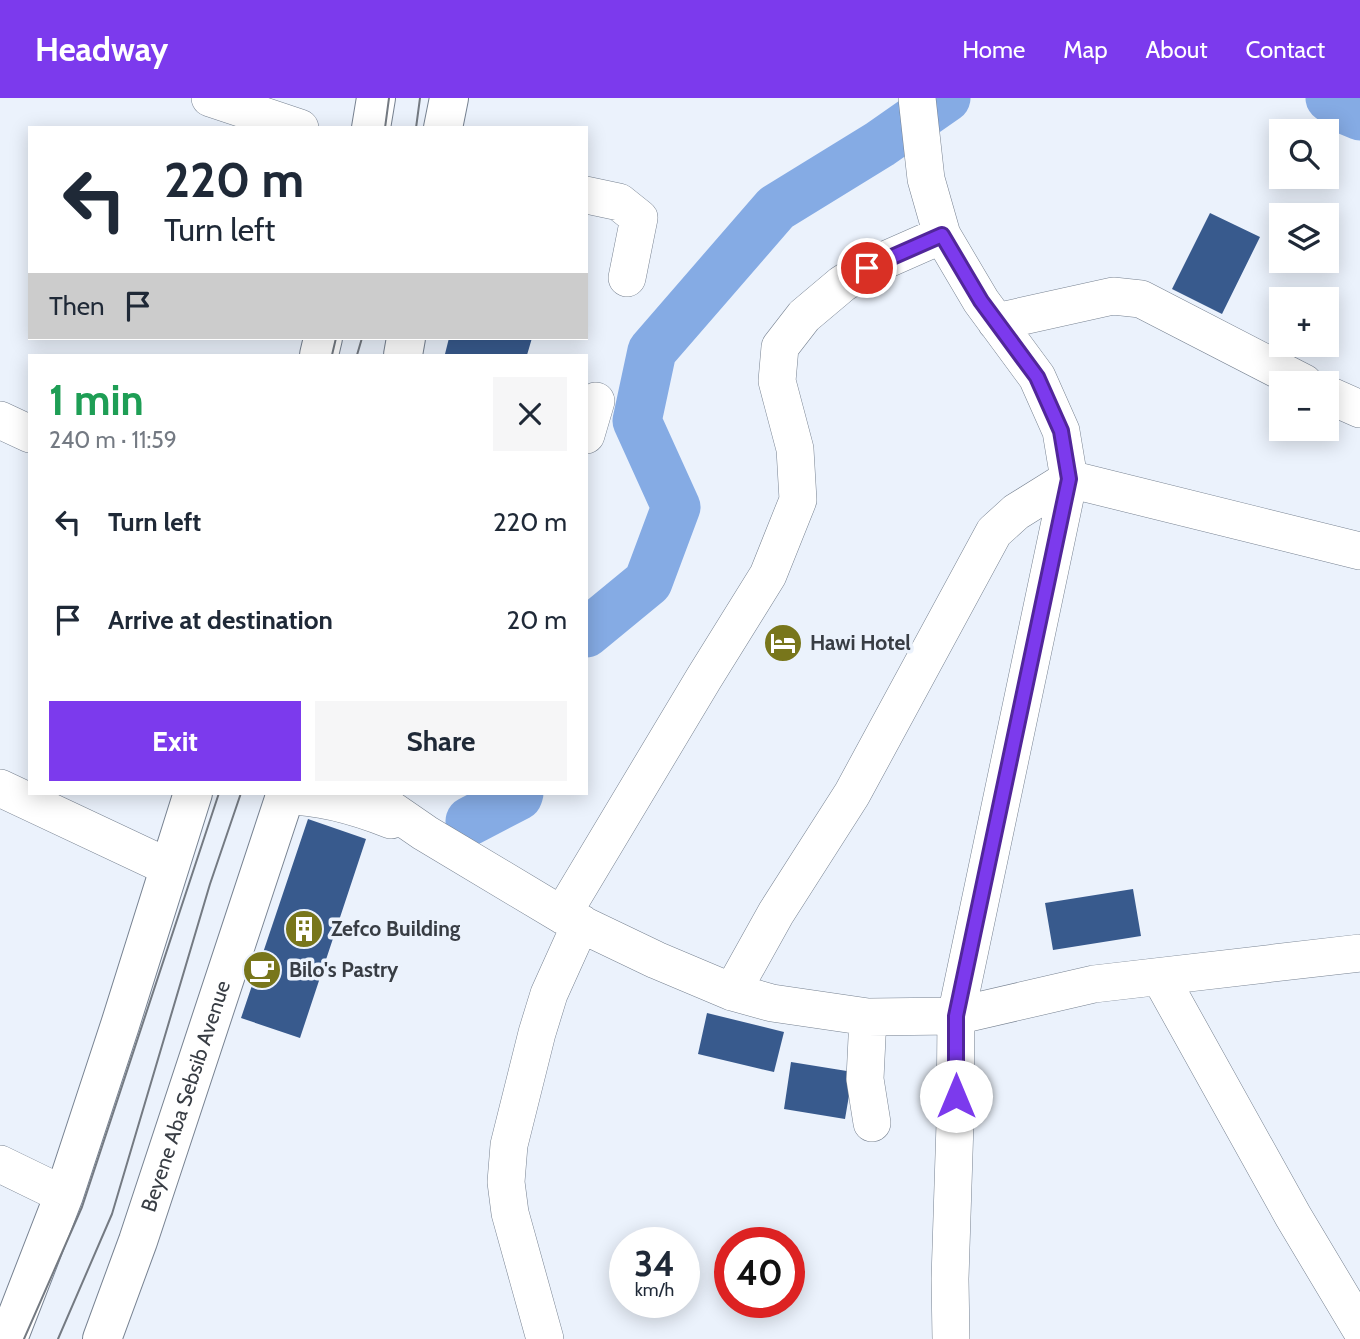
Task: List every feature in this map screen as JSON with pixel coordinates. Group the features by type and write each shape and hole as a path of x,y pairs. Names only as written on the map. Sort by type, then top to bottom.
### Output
{"main road":[{"path":"371,126 376,98"},
{"path":"443,126 449,98"},
{"path":"8,1339 64,1195 192,795"},
{"name":"Beyene Aba Sebsib Avenue","path":"102,1339 138,1241 286,795"}],"street":[{"path":"210,98 294,126"},
{"path":"917,98 926,179 942,235 996,323 1037,377 1061,431 1069,479 956,1016 951,1339"},
{"path":"588,195 618,202 639,218 627,278"},
{"path":"545,1339 510,1213 506,1182 509,1145 537,1033 572,919 704,678 768,575 798,500 795,449 777,381 780,347 804,316 842,284 867,268 942,235"},
{"path":"996,323 1113,296 1141,299 1281,371"},
{"path":"1339,400 1360,409"},
{"path":"588,428 596,401"},
{"path":"0,420 28,433"},
{"path":"732,992 776,913 852,794 994,533 1016,512 1069,479 1360,551"},
{"path":"0,788 168,867"},
{"path":"286,795 360,808 425,833"},
{"path":"370,795 425,833 572,919 656,960 732,992 772,1003 868,1017 956,1016 1094,984 1360,953"},
{"path":"1160,977 1293,1216 1360,1328"},
{"path":"868,1017 865,1079 872,1123"},
{"path":"0,1164 64,1195"}],"building":[{"path":"1210,213 1260,237 1222,314 1172,289"},
{"path":"448,340 531,340 527,354 445,354"},
{"name":"Zefco Building","path":"308,819 366,839 300,1038 241,1018"},
{"path":"1133,889 1141,936 1053,950 1045,903"},
{"path":"707,1013 784,1032 774,1072 698,1054"},
{"path":"791,1062 853,1072 845,1119 784,1109"}],"waterway":[{"path":"588,631 648,582 676,507 637,421 652,351 776,208 880,144 946,98"},
{"path":"1330,98 1360,116"},
{"path":"470,821 518,795"}],"tram line":[{"path":"385,126 389,98"},
{"path":"416,126 420,98"},
{"path":"332,354 336,340"},
{"path":"357,354 361,340"},
{"path":"24,1339 82,1207 218,795"},
{"path":"58,1339 112,1214 210,884 240,795"}],"place":[{"name":"Hawi Hotel","path":"783,643"},
{"name":"Zefco Building","path":"304,929"},
{"name":"Bilo's Pastry","path":"262,970"}],"route":[{"path":"867,268 942,235 981,301 1037,377 1061,431 1069,479 956,1016 956,1096"}]}
